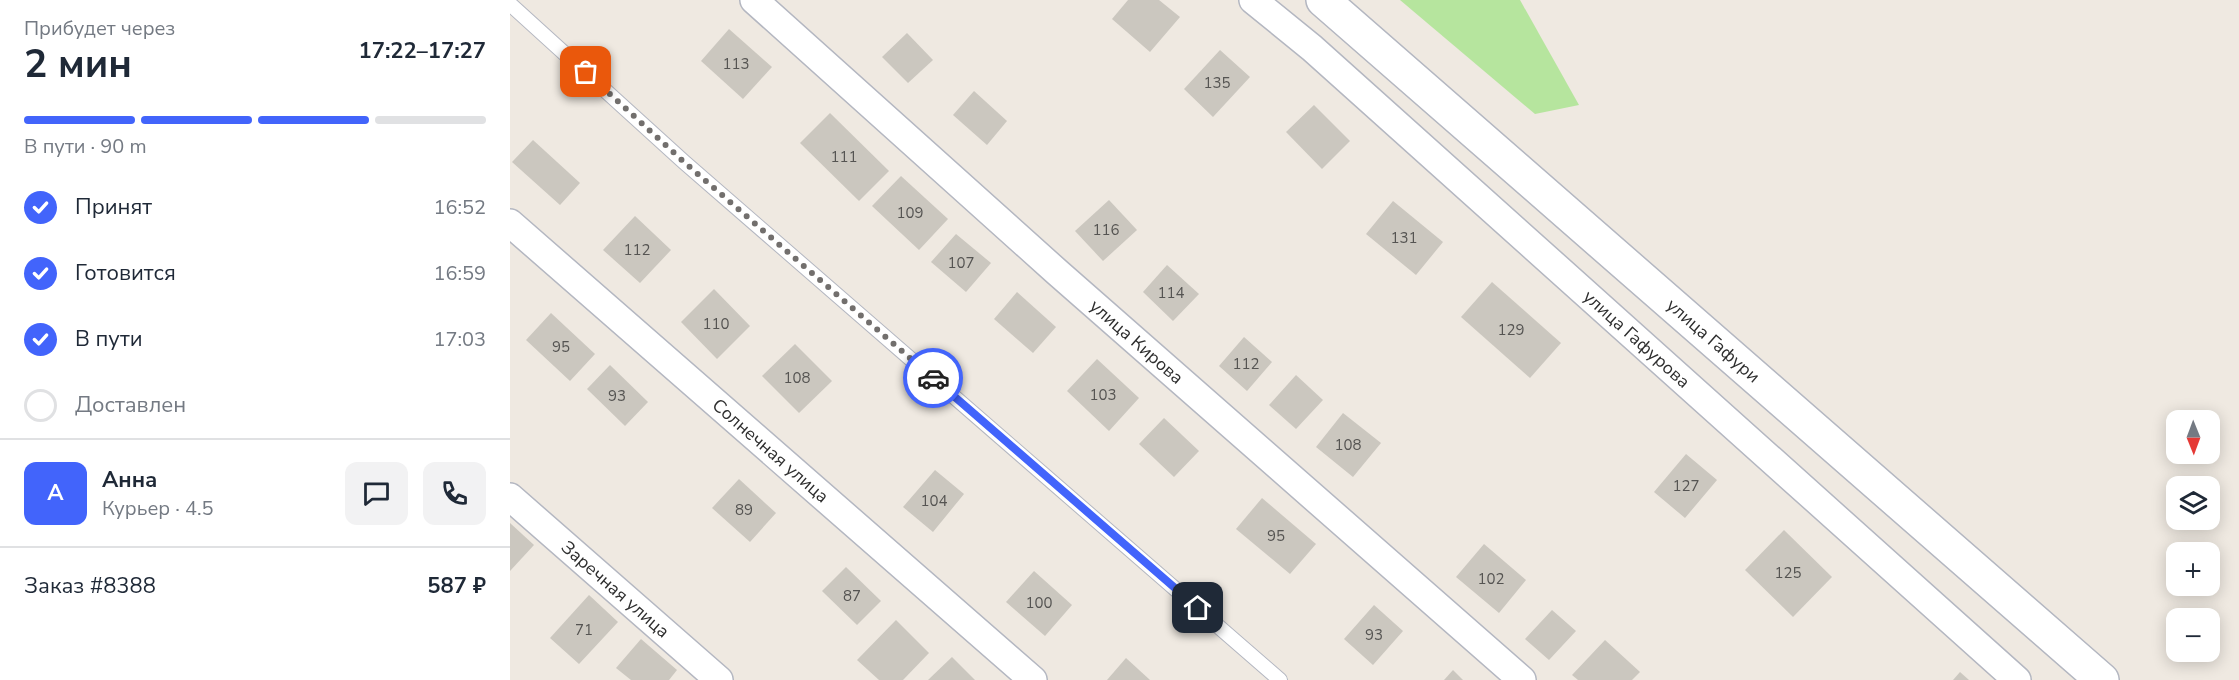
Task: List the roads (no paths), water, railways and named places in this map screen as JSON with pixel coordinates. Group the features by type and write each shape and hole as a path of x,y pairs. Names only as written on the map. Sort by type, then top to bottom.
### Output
{"main road":[{"name":"улица Гафури","path":"1323,0 2102,680"}],"street":[{"name":"улица Кирова","path":"754,0 1057,272 1522,680"},
{"name":"улица Гафурова","path":"1253,0 1321,56 2017,680"},
{"name":"Солнечная улица","path":"510,223 1033,680"},
{"name":"Заречная улица","path":"510,497 719,680"}],"lane":[{"path":"510,4 684,162 1280,680"}]}
